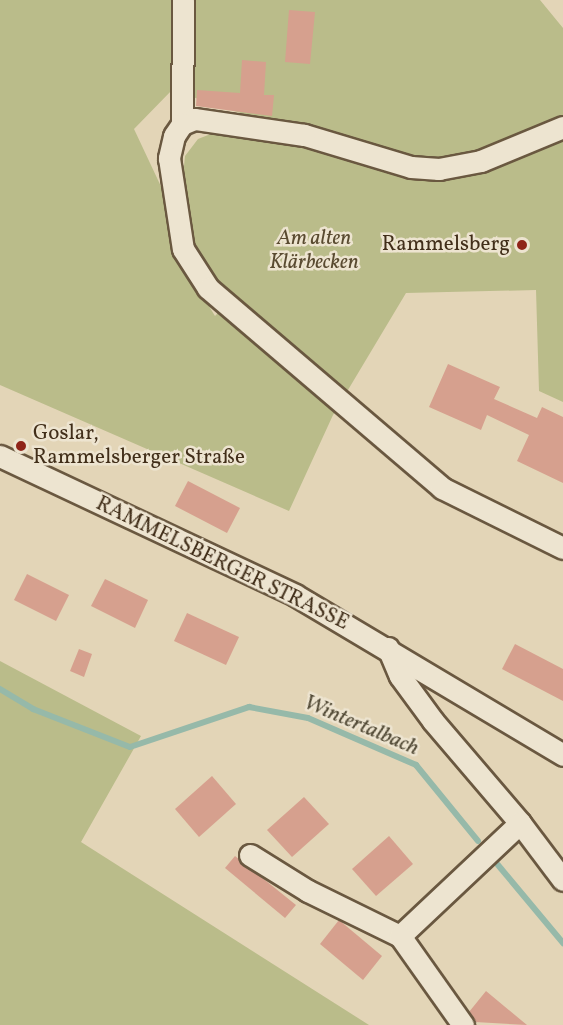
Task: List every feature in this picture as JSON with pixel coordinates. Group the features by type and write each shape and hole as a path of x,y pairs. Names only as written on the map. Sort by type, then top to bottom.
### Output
{"street":[{"path":"183,0 182,124 174,136 169,158 183,249 208,288 442,488 563,548"},
{"path":"182,124 194,119 235,122 304,135 411,167 439,169 481,161 563,127"},
{"name":"RAMMELSBERGER STRASSE","path":"0,456 295,595 388,648 563,755"},
{"path":"388,648 400,676 433,721 520,823 563,880"},
{"path":"400,936 520,823"},
{"path":"250,855 308,891 400,936 463,1025"}],"green space":[{"name":"Am alten Klärbecken","path":"0,0 540,0 563,28 563,402 539,391 536,290 406,293 333,415 289,511 0,385","holes":["172,90 421,174 334,157 275,134 226,128 198,139 185,156 182,187 193,243 207,272 230,300 215,316 174,249 165,195 134,129"]},
{"path":"0,661 141,736 81,842 369,1025 0,1025"}],"building":[{"path":"289,10 315,12 310,64 285,62"},
{"path":"242,60 266,62 264,95 274,95 272,116 196,106 197,90 240,93"},
{"path":"448,364 500,387 494,399 537,418 542,407 563,417 563,483 517,461 529,435 487,415 481,430 429,407"},
{"path":"188,481 240,508 227,533 175,506"},
{"path":"27,574 69,595 56,621 14,600"},
{"path":"105,579 148,600 135,628 91,606"},
{"path":"187,613 239,637 226,665 174,641"},
{"path":"515,644 563,669 563,701 502,669"},
{"path":"79,649 92,654 84,677 70,671"},
{"path":"212,776 236,804 199,837 175,809"},
{"path":"304,797 329,824 292,857 267,830"},
{"path":"389,836 413,864 376,896 352,869"},
{"path":"235,856 296,905 285,918 225,868"},
{"path":"339,920 382,956 363,980 320,944"},
{"path":"486,991 527,1025 475,1022 469,1012"}],"waterway":[{"name":"Wintertalbach","path":"0,689 33,709 130,747 249,707 308,718 416,765 478,841"},
{"name":"Wintertalbach","path":"498,865 563,943"}],"place":[{"name":"Rammelsberg","path":"522,245"},
{"name":"Goslar, Rammelsberger Straße","path":"21,446"}]}
